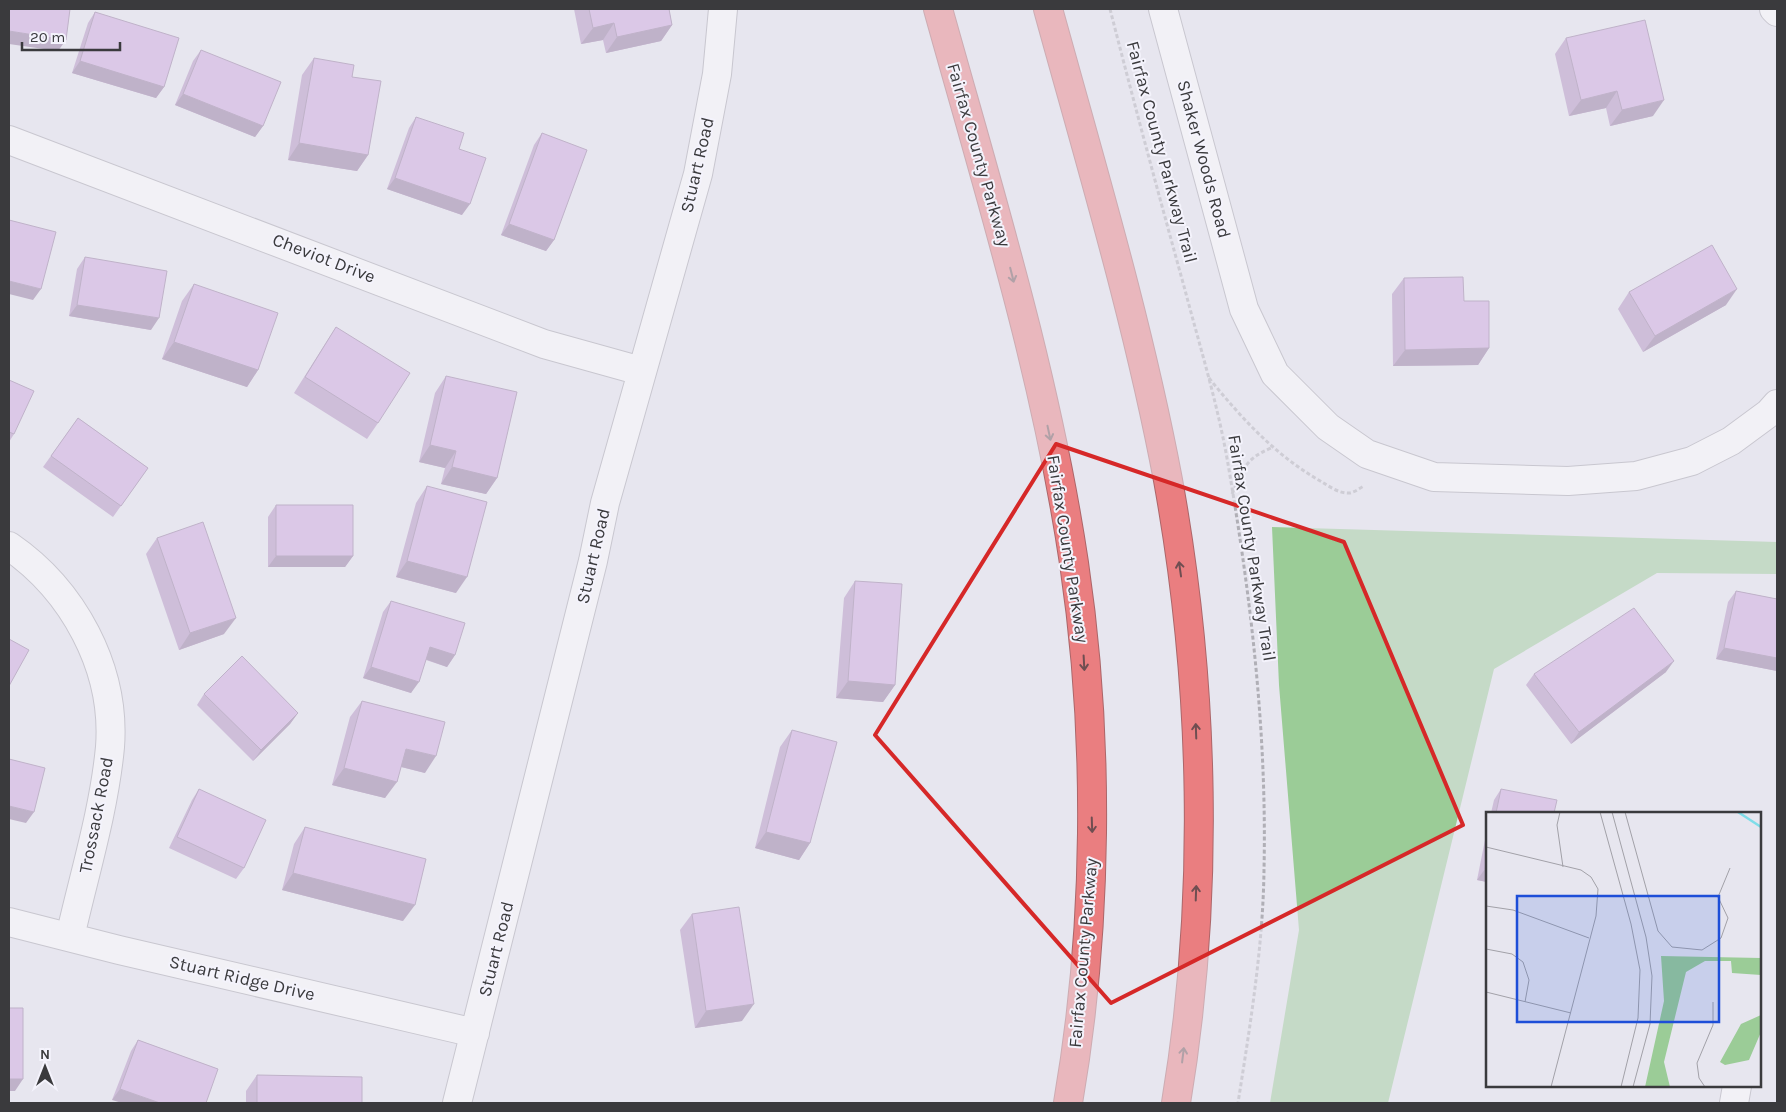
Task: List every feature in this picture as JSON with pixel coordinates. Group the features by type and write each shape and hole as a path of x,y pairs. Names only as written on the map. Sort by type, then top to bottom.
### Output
{"highway":[{"name":"Fairfax County Parkway","path":"938,9 1006,253 1042,395 1074,564 1084,655 1092,835 1083,995 1068,1103"},
{"path":"1048,9 1144,364 1168,482 1184,590 1195,707 1199,827 1190,987 1183,1060 1176,1103"}],"street":[{"name":"Stuart Road","path":"457,1103 593,561 605,503 698,174 716,74 723,9"},
{"name":"Shaker Woods Road","path":"1163,9 1244,309 1275,374 1328,427 1367,454 1434,477 1568,481 1636,476 1692,461 1723,445 1769,413 1777,404"},
{"path":"1774,9 1777,12"},
{"name":"Cheviot Drive","path":"9,140 544,344 641,371"},
{"name":"Trossack Road","path":"9,546 28,559 56,587 80,621 98,661 108,702 110,745 105,783 70,937"},
{"name":"Stuart Ridge Drive","path":"9,922 475,1032"},
{"path":"1734,1103 1737,1087"}],"path":[{"name":"Fairfax County Parkway Trail","path":"1110,9 1208,376 1228,463 1246,579 1259,686 1264,780 1264,872 1255,989 1238,1103"},
{"path":"1208,376 1238,414 1271,448 1312,477 1338,492 1351,493 1367,484 1387,461"},
{"path":"1232,495 1244,465 1256,454 1271,448"}],"highlighted area":[{"path":"1056,444 1344,542 1463,825 1111,1003 875,735"}],"green space":[{"path":"1272,527 1777,542 1777,574 1657,573 1494,669 1388,1103 1270,1103 1299,930 1279,685"}],"building":[{"path":"9,9 70,9 66,40 9,31"},
{"path":"589,9 669,9 672,25 617,37 614,23 593,28"},
{"path":"95,12 179,38 164,87 80,61"},
{"path":"1645,20 1664,100 1622,110 1617,91 1581,100 1566,38"},
{"path":"201,50 281,82 263,126 183,94"},
{"path":"314,58 354,65 352,77 381,81 368,155 299,143"},
{"path":"416,117 464,133 459,149 486,158 470,204 395,178"},
{"path":"542,133 587,150 554,240 509,224"},
{"path":"9,220 56,232 41,289 9,281"},
{"path":"1712,245 1737,289 1655,336 1629,292"},
{"path":"85,257 167,271 159,318 77,305"},
{"path":"1463,277 1464,301 1489,301 1489,348 1405,350 1404,278"},
{"path":"194,284 278,313 258,370 174,342"},
{"path":"336,327 410,373 378,423 305,377"},
{"path":"446,376 517,392 497,478 452,467 456,451 430,445"},
{"path":"9,380 34,391 14,434 9,432"},
{"path":"78,418 148,468 121,506 51,456"},
{"path":"427,486 487,502 467,577 407,561"},
{"path":"276,505 353,505 353,556 276,556"},
{"path":"203,522 236,618 190,633 157,538"},
{"path":"855,581 902,584 895,685 848,681"},
{"path":"1736,591 1777,599 1777,658 1724,648"},
{"path":"391,601 465,623 455,655 430,647 419,682 371,667"},
{"path":"1634,608 1674,661 1579,732 1534,674"},
{"path":"9,639 29,650 9,686"},
{"path":"242,656 298,713 261,750 204,694"},
{"path":"362,701 445,722 436,756 406,749 397,782 344,768"},
{"path":"792,730 837,742 810,843 766,832"},
{"path":"9,759 45,768 34,812 9,806"},
{"path":"199,789 266,820 244,868 177,837"},
{"path":"1501,789 1557,800 1554,812 1496,812"},
{"path":"305,827 426,859 415,905 293,873"},
{"path":"739,907 754,1004 706,1011 692,914"},
{"path":"9,1008 23,1008 23,1079 9,1079"},
{"path":"138,1040 218,1069 206,1103 160,1103 120,1089"},
{"path":"257,1075 362,1077 362,1103 257,1103"}]}
